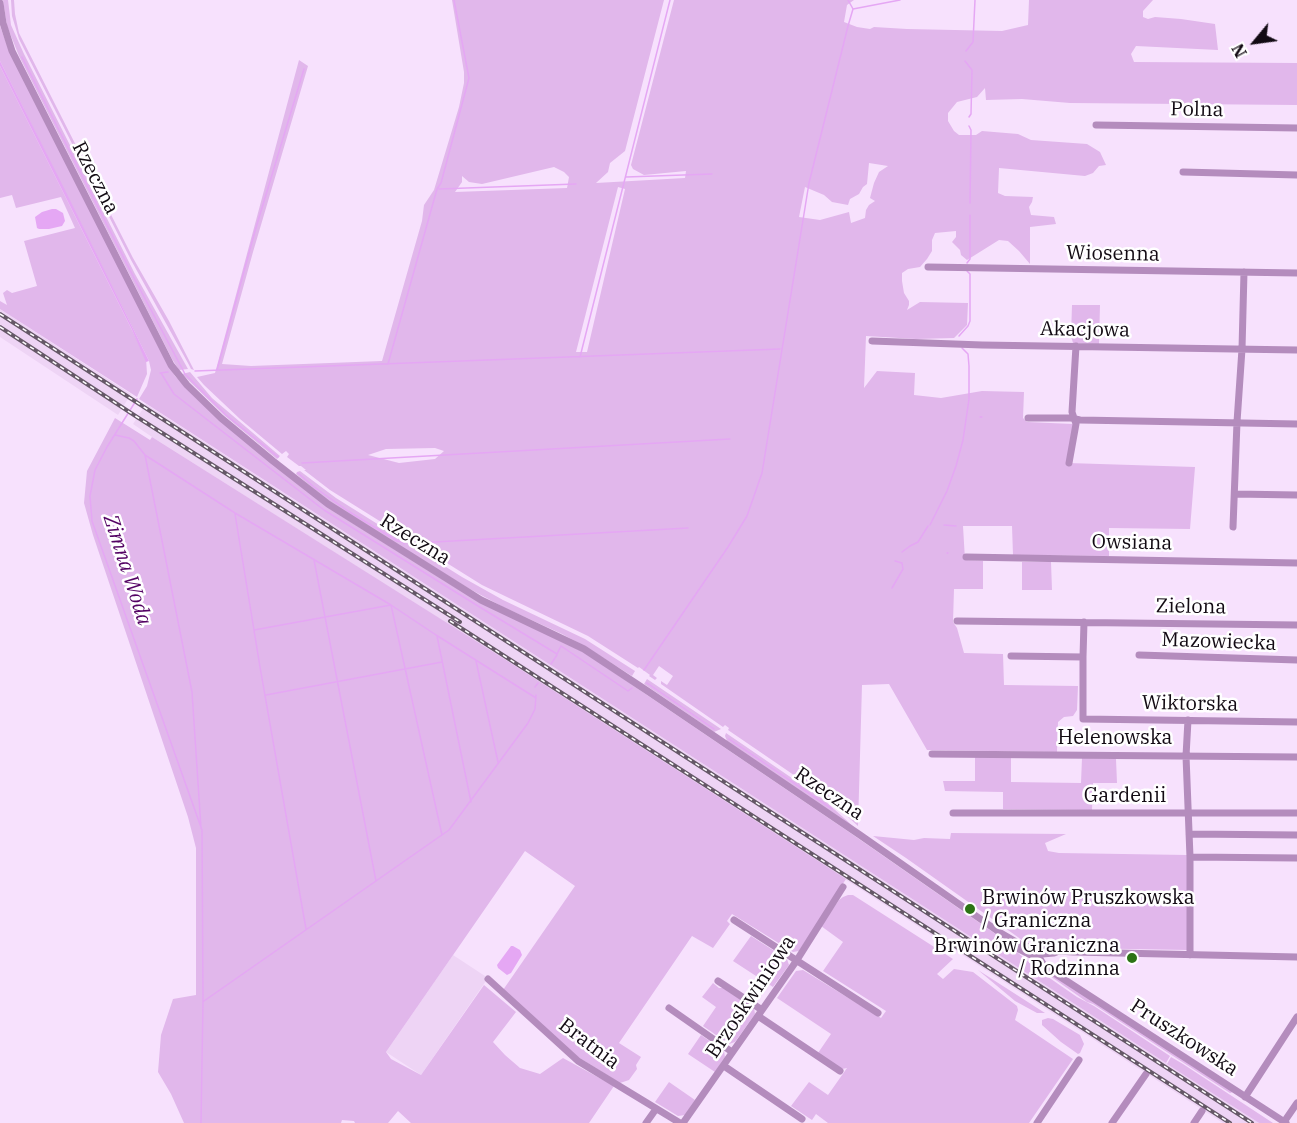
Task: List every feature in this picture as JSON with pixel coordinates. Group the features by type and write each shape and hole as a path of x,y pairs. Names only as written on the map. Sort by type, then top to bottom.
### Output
{"street":[{"name":"Rzeczna","path":"0,3 6,34 18,64 171,365 196,394 273,461 328,504 482,600 584,649 860,835 999,932 1012,945 1037,952"},
{"name":"Polna","path":"1096,125 1297,128"},
{"path":"1183,172 1297,175"},
{"name":"Wiosenna","path":"928,267 1297,273"},
{"path":"1233,527 1244,272"},
{"name":"Akacjowa","path":"872,341 975,345 1297,350"},
{"path":"1069,463 1076,424 1072,411 1076,346"},
{"path":"1028,418 1297,424"},
{"path":"1235,494 1297,495"},
{"name":"Owsiana","path":"966,557 1297,563"},
{"name":"Zielona","path":"957,621 1297,625"},
{"path":"1011,656 1083,657 1084,622"},
{"name":"Mazowiecka","path":"1139,656 1297,660"},
{"name":"Wiktorska","path":"1083,657 1083,719 1297,722"},
{"path":"1188,720 1186,756 1190,857 1190,955"},
{"name":"Helenowska","path":"932,753 1297,757"},
{"name":"Gardenii","path":"953,813 1297,813"},
{"path":"1189,834 1297,835"},
{"path":"1190,857 1297,858"},
{"name":"Brzoskwiniowa","path":"682,1123 797,960 843,887"},
{"path":"734,920 878,1013"},
{"path":"1037,952 1297,957"},
{"name":"Pruszkowska","path":"1037,952 1045,967 1285,1123"},
{"name":"Bratnia","path":"488,979 578,1061 682,1123"},
{"path":"718,981 840,1071"},
{"path":"669,1008 732,1052"},
{"path":"1245,1096 1297,1017"},
{"path":"1037,1123 1079,1060"},
{"path":"724,1066 802,1119"},
{"path":"1112,1123 1146,1074"},
{"path":"1285,1123 1297,1103"},
{"path":"646,1123 656,1109"},
{"path":"1194,1123 1202,1111"}],"shaded area":[{"path":"3,0 8,0 11,25 24,54 135,274 188,369 179,370 172,359 19,56 7,26"},
{"path":"11,0 14,0 19,33 133,258 194,370 191,369 131,260 19,39 12,16"},
{"path":"452,0 664,0 625,151 610,163 608,172 596,183 685,178 686,171 644,175 633,169 631,165 674,0 854,0 847,5 844,22 857,27 1002,31 1028,25 1029,0 1153,0 1143,11 1143,17 1215,24 1218,50 1136,46 1131,54 1134,62 1297,63 1297,105 986,100 985,88 977,97 957,102 948,113 948,121 959,135 976,135 982,131 1018,134 1031,140 1087,144 1100,152 1106,165 1099,166 1093,173 1085,176 999,168 998,193 1005,196 1033,197 1029,207 1031,215 1054,217 1056,224 1030,227 1030,264 1008,241 999,240 967,260 952,242 956,237 956,231 935,233 932,240 932,251 927,259 920,267 908,269 902,273 904,293 909,301 907,310 920,302 968,303 967,325 954,338 916,339 866,336 864,388 877,371 915,373 914,395 941,398 982,391 1024,392 1023,418 1027,422 1073,424 1068,463 1195,467 1190,529 1109,528 1109,556 1013,555 1012,526 963,526 965,560 983,561 983,589 954,589 953,622 964,653 1003,654 1004,685 1078,686 1077,710 1073,716 1064,717 1058,722 1057,752 927,750 889,684 862,685 858,826 826,797 728,730 729,728 725,725 723,727 661,684 661,681 667,685 673,676 659,666 653,675 657,678 655,680 639,667 588,636 482,585 330,490 287,457 289,454 286,451 282,454 240,419 197,377 215,373 299,60 308,66 222,364 251,366 382,361 422,221 424,205 434,190 459,107 464,72","holes":["869,163 888,166 879,172 874,183 870,198 875,201 866,210 865,218 851,223 849,212 820,220 799,217 805,187 824,195 832,202 848,205 850,199 859,194 867,184","554,167 569,177 567,188 455,192 462,182 462,176 469,182 482,184","618,187 625,189 587,352 576,352","435,448 444,451 435,459 399,463 368,455 386,449"]},
{"path":"0,26 10,53 167,363 175,376 224,424 330,509 490,607 585,653 849,832 997,935 1038,970 1170,1056 1166,1063 139,399 147,386 151,370 149,361 0,61"},
{"path":"0,61 149,361 146,362 0,66"},
{"path":"0,66 146,358 147,374 137,397 0,309 0,301 7,305 3,293 7,290 12,293 37,286 24,241 75,228 61,197 16,208 12,195 0,198"},
{"path":"52,209 63,213 65,221 62,226 49,229 37,228 35,217"},
{"path":"1072,305 1100,305 1099,344 1073,343 1071,336"},
{"path":"0,309 131,394 118,415 0,337"},
{"path":"190,372 212,398 280,456 277,459 225,416 182,374"},
{"path":"146,404 1259,1123 1223,1123 558,694 152,437 133,424"},
{"path":"115,418 150,440 152,437 509,662 846,879 799,951 793,952 732,914 727,921 730,924 713,948 692,936 619,1043 641,1057 636,1065 637,1069 629,1080 620,1083 578,1057 503,990 575,886 525,851 386,1052 391,1059 421,1075 484,985 516,1012 493,1042 520,1068 540,1074 563,1058 614,1086 589,1123 411,1123 398,1111 388,1123 355,1123 342,1120 341,1123 184,1123 158,1072 161,1035 173,999 196,995 196,848 188,817 84,503 87,471"},
{"path":"300,471 336,498 462,577 503,600 585,639 635,671 632,676 562,634 468,588 348,514 296,474"},
{"path":"1022,562 1051,562 1052,590 1022,590"},
{"path":"647,679 721,729 714,732 644,684"},
{"path":"726,733 824,800 855,828 727,741"},
{"path":"975,757 1011,757 1011,782 1081,783 1082,758 1116,759 1117,783 1093,783 1092,810 1003,809 1003,792 945,791 943,781 975,781"},
{"path":"951,833 1066,834 1045,843 1048,851 1059,853 1187,855 1188,950 1072,948 1037,940 1022,940 873,836 914,840 950,839"},
{"path":"853,895 953,959 937,974 943,979 954,969 973,972 1017,1006 1015,1020 1073,1059 1029,1123 828,1123 816,1114 812,1120 791,1106 809,1082 828,1095 847,1068 842,1069 818,1053 831,1034 777,998 796,971 803,970 881,1018 886,1011 823,971 843,942 821,926 839,900"},
{"path":"751,936 787,959 789,965 773,987 733,961"},
{"path":"511,946 520,950 522,955 511,973 507,975 497,965"},
{"path":"453,955 488,978 421,1075 386,1052"},
{"path":"1042,968 1233,1092 1230,1093 1087,1002"},
{"path":"978,970 1045,1013 1037,1013 1015,1001"},
{"path":"713,983 754,1008 755,1014 735,1042 729,1044 703,1026 716,1007 702,997"},
{"path":"1048,1018 1080,1035 1084,1044 1080,1053 1078,1054 1061,1042 1042,1025 1042,1020"},
{"path":"701,1035 724,1051 725,1057 715,1072 688,1054"},
{"path":"1171,1057 1273,1123 1259,1123 1167,1064"},
{"path":"669,1082 695,1100 685,1115 678,1116 655,1102"}],"waterway":[{"path":"388,364 469,78 454,0"},
{"path":"580,357 670,0"},
{"path":"848,0 853,9"},
{"path":"644,670 747,516 762,473 809,183 853,9 900,0"},
{"path":"966,51 973,42 975,0"},
{"path":"22,57 185,374 226,415 278,457"},
{"path":"965,61 972,70 971,114 969,117"},
{"path":"217,370 255,231 304,69"},
{"path":"969,126 971,130 970,203"},
{"path":"626,177 712,174"},
{"path":"439,189 576,184"},
{"path":"967,263 970,259 970,215"},
{"path":"959,336 970,321 970,274 967,271"},
{"path":"930,525 947,491 963,440 969,399 969,366 968,354 962,348"},
{"path":"195,371 780,349"},
{"path":"160,373 168,372"},
{"path":"161,373 174,394 324,510 557,654 561,646 628,691 632,688"},
{"name":"Zimna Woda","path":"137,399 95,470 90,496 92,521 202,830 201,1123"},
{"path":"115,435 134,441 145,455 192,692 201,828"},
{"path":"302,463 730,439"},
{"path":"145,455 235,513 391,605 536,698"},
{"path":"298,473 348,511 404,544"},
{"path":"235,514 306,929"},
{"path":"944,525 956,526"},
{"path":"902,552 918,542 928,526"},
{"path":"416,543 688,528"},
{"path":"314,560 376,881"},
{"path":"895,561 902,563"},
{"path":"892,588 903,569 902,563"},
{"path":"254,630 391,605 442,835"},
{"path":"437,636 471,802"},
{"path":"551,664 557,655"},
{"path":"476,661 498,762"},
{"path":"266,695 442,662"},
{"path":"535,687 538,683"},
{"path":"647,683 714,729"},
{"path":"204,1001 449,830 528,723 535,709 536,695"},
{"path":"729,739 832,809"}],"railway":[{"path":"0,314 1252,1123"},
{"path":"0,327 137,417 460,622"},
{"path":"450,621 1230,1123"}],"place":[{"name":"Brwinów Pruszkowska / Graniczna","path":"970,909"},
{"name":"Brwinów Graniczna / Rodzinna","path":"1132,958"}]}
